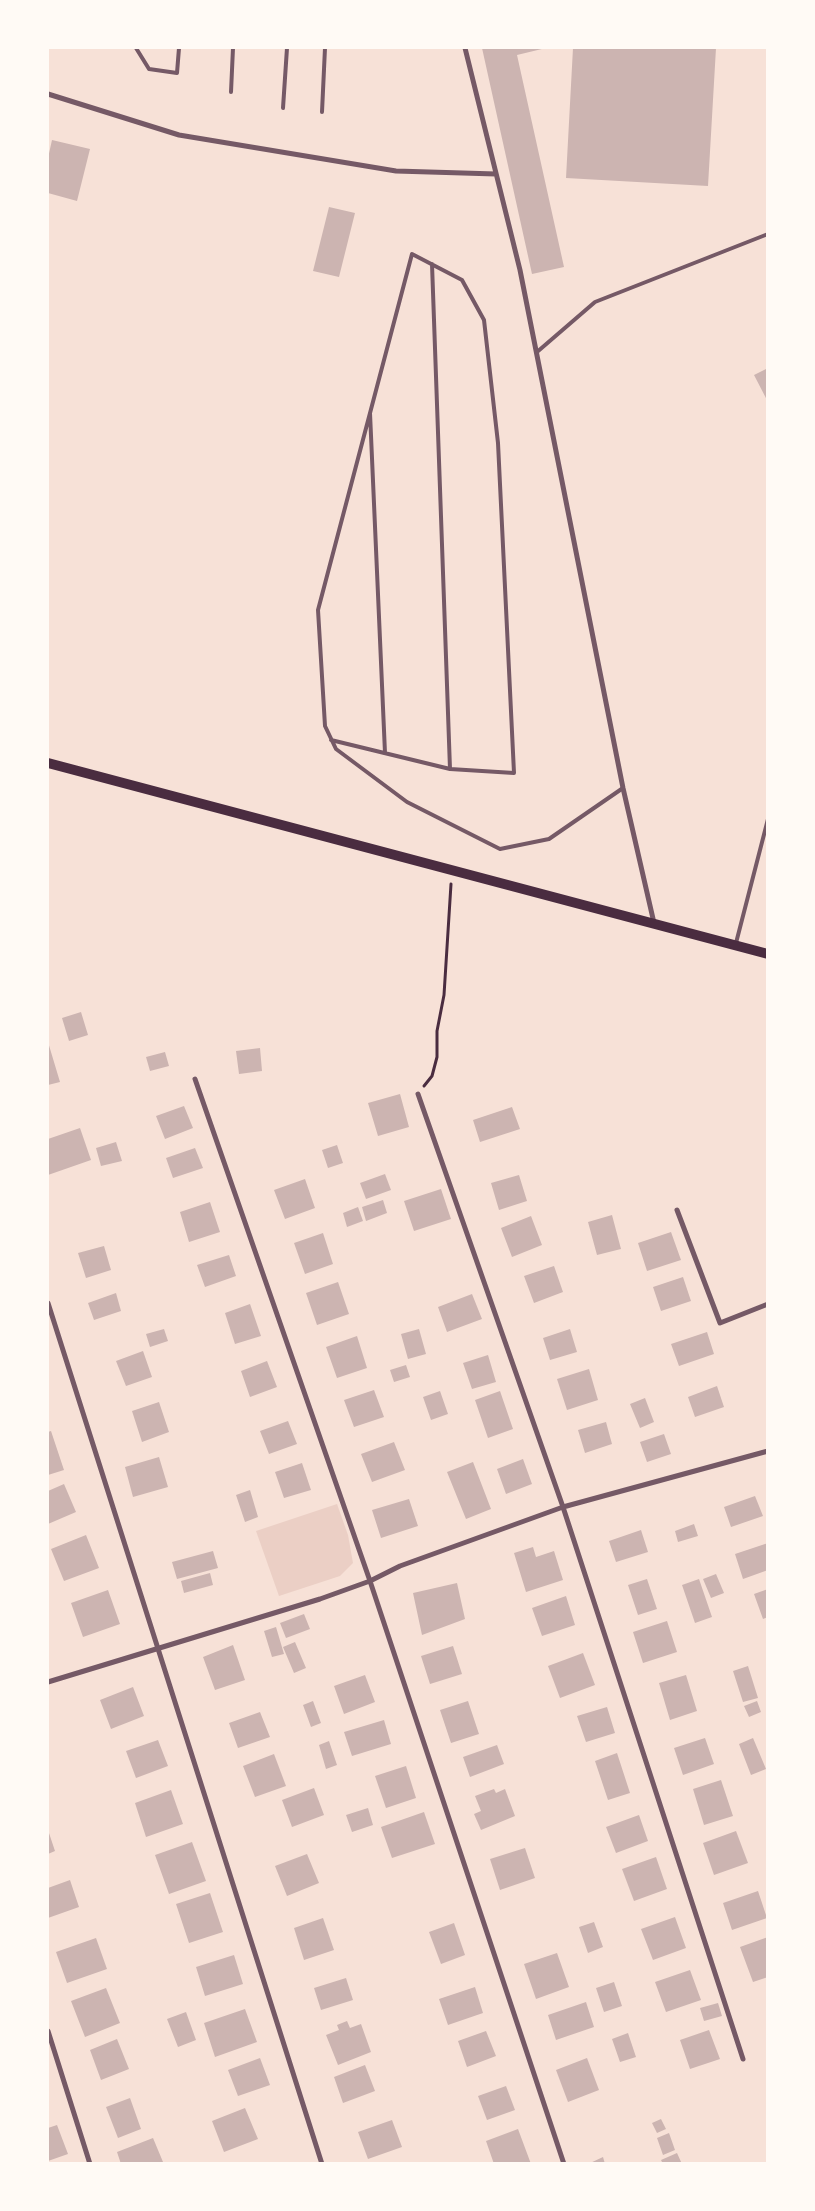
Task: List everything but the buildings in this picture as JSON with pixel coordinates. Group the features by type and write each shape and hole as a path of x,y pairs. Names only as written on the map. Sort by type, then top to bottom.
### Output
{"main road":[{"path":"48,764 768,954"}],"street":[{"path":"465,48 520,270 624,788 654,923"},
{"path":"48,94 179,135 396,171 496,174"},
{"path":"195,1079 370,1581 564,2164"},
{"path":"418,1094 562,1508 743,2059"},
{"path":"678,1210 720,1323 768,1304"},
{"path":"48,1303 322,2164"},
{"path":"48,1682 370,1581 400,1566 562,1508 768,1451"},
{"path":"48,2030 90,2164"}],"lane":[{"path":"136,48 149,69 177,73 179,48"},
{"path":"231,92 233,48"},
{"path":"283,108 286,48"},
{"path":"322,112 325,48"},
{"path":"537,352 595,302 768,234"},
{"path":"331,740 450,769 514,772 498,443 484,320 462,280 412,254 318,610 325,726 331,740 336,749 407,802 500,849 549,839 624,788"},
{"path":"432,264 450,769"},
{"path":"370,408 385,753"},
{"path":"736,946 768,819"}],"path":[{"path":"418,1094 432,1076 437,1058 438,1031 444,995 452,870"}],"shaded area":[{"path":"337,1504 348,1535 353,1563 340,1576 279,1596 256,1531"}]}
